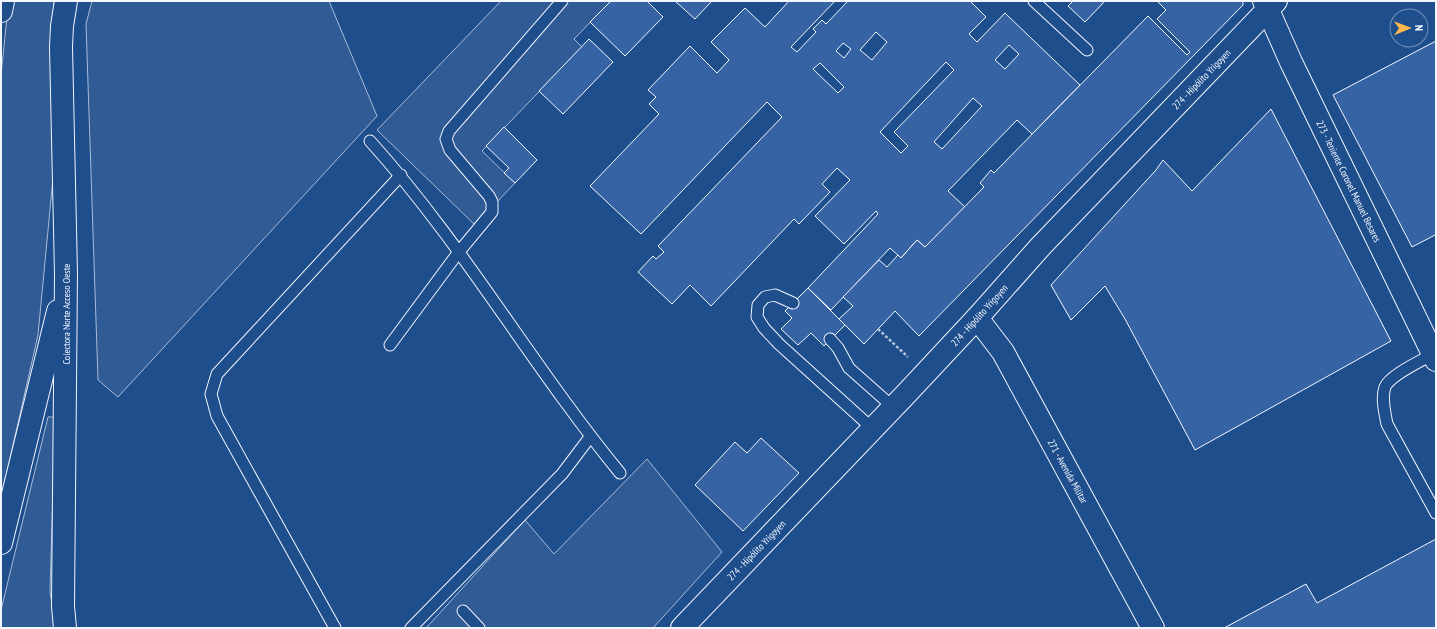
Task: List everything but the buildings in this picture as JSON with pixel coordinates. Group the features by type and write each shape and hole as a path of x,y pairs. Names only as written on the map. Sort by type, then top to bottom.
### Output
{"main road":[{"path":"1,10 3,1"},
{"name":"Colectora Norte Acceso Oeste","path":"65,628 63,606 66,274 61,47 62,26 66,1"},
{"name":"274 - Hipólito Yrigoyen","path":"682,628 978,318 1040,247 1269,4"},
{"name":"273 - Teniente Coronel Manuel Besares","path":"1269,4 1294,69 1435,355"},
{"path":"1,543 66,274"},
{"name":"271 - Avenida Militar","path":"978,318 1003,352 1153,628"}],"lane":[{"path":"390,345 458,253 492,212 492,202 489,196 450,150 446,139 449,131 562,1"},
{"path":"1034,1 1087,50"},
{"path":"370,141 400,175 590,437 620,473"},
{"path":"335,628 217,416 211,394 217,374 400,175"},
{"path":"793,303 775,295 765,297 758,305 757,317 764,328 779,344 873,429"},
{"path":"830,339 838,348 849,368 893,407"},
{"path":"1435,355 1391,379 1385,388 1384,410 1388,424 1436,513"},
{"path":"411,628 562,474 590,437"},
{"path":"463,611 480,628"}],"path":[{"path":"878,329 925,374"}],"shaded area":[{"path":"12,1 54,1 52,89 53,178 38,335 1,498 1,75 7,17"},
{"path":"92,1 329,1 377,116 118,397 98,380 86,24"},
{"path":"501,1 611,1 574,39 582,47 482,151 515,183 475,225 377,130"},
{"path":"48,417 55,417 50,592 56,628 1,628 1,610"},
{"path":"647,459 722,552 653,628 426,628 525,520 554,554"}]}
